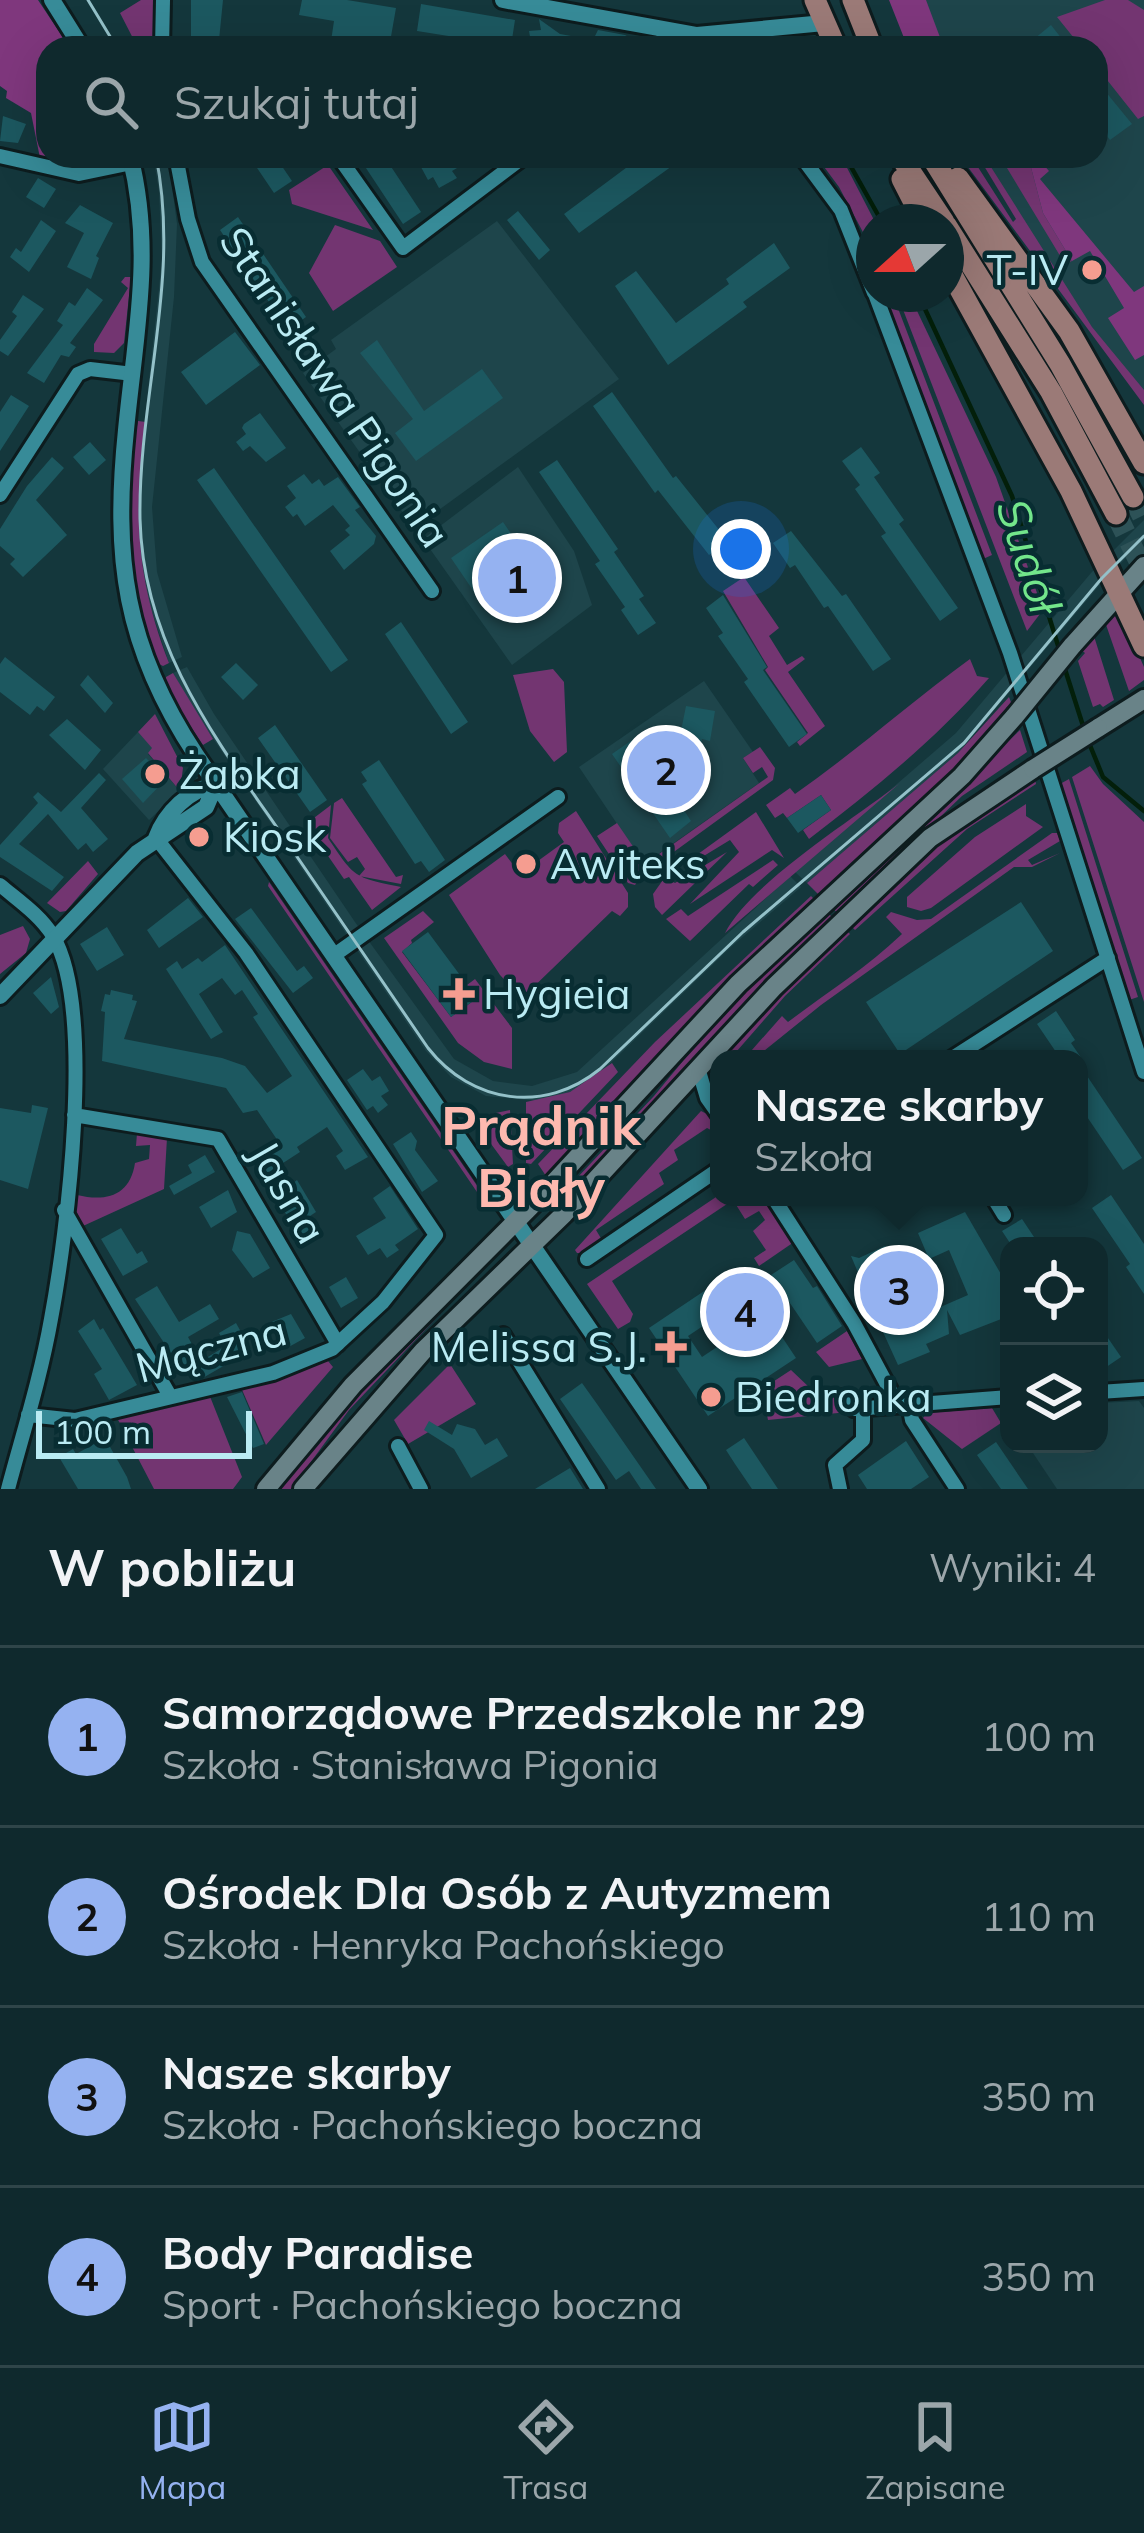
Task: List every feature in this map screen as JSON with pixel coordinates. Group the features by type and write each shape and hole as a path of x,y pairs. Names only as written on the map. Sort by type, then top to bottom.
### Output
{"main road":[{"path":"815,0 830,36"},
{"path":"853,0 867,36"},
{"path":"901,168 916,204"},
{"path":"905,168 931,204"},
{"path":"942,168 1133,497"},
{"path":"944,168 1056,311 1141,455"},
{"path":"964,254 1051,392 1115,514"},
{"path":"964,297 1062,475 1144,646"},
{"path":"266,1489 353,1385 516,1222 739,984 962,776 1144,566"},
{"path":"715,1050 931,838 1144,699"},
{"path":"303,1489 423,1351 532,1245 710,1055"}],"street":[{"path":"162,36 163,0"},
{"path":"503,0 646,36"},
{"path":"63,2 77,36"},
{"path":"63,2 86,36"},
{"path":"750,36 824,23"},
{"path":"0,156 36,164"},
{"path":"53,168 79,174 101,168"},
{"path":"132,168 144,266 120,509 130,614 151,678 216,784 699,1489"},
{"name":"Stanisława Pigonia","path":"178,168 202,262 432,591"},
{"path":"346,168 403,248 509,168"},
{"path":"810,168 835,199 856,250"},
{"path":"881,312 1000,623 1144,1072"},
{"path":"0,495 74,377 87,369 133,374"},
{"path":"0,996 118,871 156,838 206,807 216,784"},
{"path":"333,956 558,797"},
{"name":"Mączna","path":"28,1415 69,1421 273,1373 338,1344 383,1302 436,1234 246,953 156,838"},
{"path":"0,885 36,914 55,939 74,1016 74,1115 51,1318 8,1489"},
{"path":"965,1050 1108,958"},
{"path":"698,1068 710,1103"},
{"path":"669,1099 706,1098"},
{"name":"Jasna","path":"74,1115 218,1139 338,1344"},
{"path":"587,1259 710,1175"},
{"path":"778,1206 957,1489"},
{"path":"998,1206 1004,1215"},
{"path":"64,1210 170,1396"},
{"path":"503,1335 598,1489"},
{"path":"1108,1391 1144,1389"},
{"path":"844,1397 854,1409 1000,1398"},
{"path":"840,1489 835,1465 862,1442 863,1408"},
{"path":"398,1446 421,1489"}],"shaded area":[{"path":"0,0 38,0 62,36 36,36 36,138 31,113 6,98 7,91 0,86"},
{"path":"141,0 157,0 156,36 132,36 120,13"},
{"path":"889,0 926,0 940,36 903,36"},
{"path":"896,0 1144,0 1144,395 1089,326 988,168 1108,168 1108,36 916,36"},
{"path":"1105,0 1128,0 1144,10 1144,116 1138,119 1108,81 1108,36 1072,36 1057,17"},
{"path":"155,168 170,168 177,224 174,297 152,507 157,572 182,657 169,663 146,594 138,533 139,474 162,260"},
{"path":"330,168 373,230 292,204 289,190"},
{"path":"825,168 847,168 866,204 856,204 856,219"},
{"path":"969,168 979,168 1013,222 1016,219 985,168 992,168 1092,327 1144,390 1144,405"},
{"path":"1007,168 1031,168 1043,213 1072,261 1065,264"},
{"path":"1031,168 1049,171 1040,179 1134,292 1144,286 1144,355 1135,360 1108,318 1124,308 1090,251 1072,261 1043,213"},
{"path":"497,221 619,379 414,528 303,373 336,349 331,340"},
{"path":"335,225 380,241 397,267 333,311 309,273"},
{"path":"131,277 124,343 114,353 94,352 94,344 128,288 121,282"},
{"path":"888,312 899,312 992,555 983,559"},
{"path":"904,312 918,312 996,477 1043,610 1027,631"},
{"path":"138,421 146,422 139,486 140,544 150,602 169,663 163,666 153,661 130,542 130,483"},
{"path":"518,467 574,551 592,605 512,665 423,539"},
{"path":"1144,520 1144,540 1103,581 958,753 807,883 795,872 956,733 1091,573"},
{"path":"744,577 779,628 769,636 787,665 802,656 805,659 788,672 825,726 800,746 797,742 808,733 765,670 768,667 723,591"},
{"path":"1118,607 1144,667 1144,680 1129,691 1104,619"},
{"path":"1093,633 1114,700 1103,707 1093,707 1078,661 1085,653 1080,649"},
{"path":"970,659 977,676 989,678 925,743 857,801 809,839 803,830 831,810 821,795 787,818 783,813 775,818 766,805 790,788 795,794"},
{"path":"187,667 355,922 454,1059 493,1081 532,1086 577,1072 790,876 801,887 731,947 593,1080 539,1101 486,1096 451,1077 426,1051 193,709 173,673"},
{"path":"553,669 564,682 567,752 554,762 530,731 513,675"},
{"path":"173,673 213,739 203,745 165,688 166,677"},
{"path":"704,681 753,752 743,758 759,783 644,864 579,767"},
{"path":"1009,697 1012,705 967,761 821,897 807,883 958,753"},
{"path":"155,714 183,768 180,791 148,753 152,748 138,732"},
{"path":"1020,730 1027,752 962,796 839,914 832,908"},
{"path":"138,732 153,748 148,754 180,791 149,820 103,769"},
{"path":"760,747 775,768 773,780 642,875 635,885 628,883 597,836 617,823 645,864 768,777 762,767 753,773 743,758"},
{"path":"1090,766 1144,822 1144,1002 1072,777"},
{"path":"1035,779 1036,784 967,829 855,930 850,925 944,838"},
{"path":"1069,779 1138,997 1129,1000 1060,784"},
{"path":"900,783 725,933 779,873"},
{"path":"342,798 396,877 403,875 401,884 359,876 365,869 357,857 348,862 330,838 334,803"},
{"path":"1026,804 1026,816 1043,827 931,908 907,907 907,897 975,837"},
{"path":"331,805 328,838 344,861 364,878 401,887 372,910 306,824"},
{"path":"576,811 628,893 628,907 620,916 612,911 522,998 500,975 449,895 505,854 520,874 564,842 559,823"},
{"path":"756,812 784,858 772,850 690,904 739,852 730,840 687,862"},
{"path":"1057,833 1060,841 1028,860 1032,865 1060,853 1032,867 1014,867 765,1050 752,1050 782,1016 788,1022 902,934 886,917 891,912 931,919"},
{"path":"727,852 662,915 655,907 653,894 665,877 675,883"},
{"path":"773,860 778,865 753,887 749,884 690,941 666,919 681,909 688,916"},
{"path":"88,861 98,874 66,911 47,903"},
{"path":"269,882 480,1190 477,1192"},
{"path":"811,896 816,901 725,987 546,1176 538,1164 655,1042"},
{"path":"423,911 434,922 402,952 451,1017 476,999 467,985 475,979 512,1028 512,1069 484,1062 458,1043 384,938"},
{"path":"827,912 834,919 564,1198 561,1195 654,1096 730,1004"},
{"path":"23,926 30,939 26,953 0,974 0,935"},
{"path":"845,929 850,934 785,996 738,1050 727,1050"},
{"path":"612,1063 618,1072 531,1164 526,1163 526,1102 570,1092"},
{"path":"510,1110 513,1164 508,1167 472,1118"},
{"path":"701,1111 709,1115 710,1130 674,1150 678,1160 659,1173 664,1184 596,1230 602,1240 584,1253 575,1250"},
{"path":"137,1133 167,1138 164,1189 83,1226 75,1209 77,1195 115,1194 128,1183 135,1163 149,1159 150,1145 136,1146"},
{"path":"710,1201 710,1206 724,1206 612,1281 633,1314 618,1329 587,1284"},
{"path":"737,1206 771,1206 794,1242 759,1266 754,1258 766,1250 753,1231 765,1220 759,1211 745,1219"},
{"path":"439,1308 442,1312 349,1410 291,1489 277,1489 331,1424"},
{"path":"847,1331 862,1359 829,1367 816,1352"},
{"path":"328,1361 333,1367 266,1445 240,1385"},
{"path":"450,1364 476,1404 408,1444 394,1420"},
{"path":"791,1370 810,1388 837,1398 848,1412 768,1420 762,1389"},
{"path":"209,1394 242,1477 233,1489 154,1489 115,1414"},
{"path":"1139,1401 1144,1408 1144,1489 1057,1489 1033,1453 1108,1453 1108,1403"},
{"path":"992,1408 1000,1424 962,1449 923,1418 927,1413"}],"building":[{"path":"191,0 223,0 219,36 191,36"},
{"path":"302,0 347,0 396,8 391,36 332,36 334,21 299,15"},
{"path":"421,4 515,20 513,36 417,31"},
{"path":"539,19 571,36 530,36 529,31 541,30"},
{"path":"1051,25 1060,36 1038,36"},
{"path":"598,30 627,36 595,36"},
{"path":"1108,95 1132,124 1108,137"},
{"path":"3,116 26,124 18,143 0,141"},
{"path":"257,168 283,168 292,181 274,193"},
{"path":"366,168 392,168 421,212 403,224"},
{"path":"422,168 457,168 452,171 457,178 439,188 433,177 428,180"},
{"path":"626,168 669,168 579,233 564,214"},
{"path":"38,178 56,189 44,208 26,197"},
{"path":"80,205 113,223 96,256 91,279 67,267 84,233 65,223"},
{"path":"518,211 550,250 539,260 507,220"},
{"path":"238,217 306,317 288,330 220,230"},
{"path":"41,220 56,231 29,272 10,257 16,248 21,252"},
{"path":"774,243 790,268 743,302 747,307 668,365 615,286 636,271 676,323"},
{"path":"87,288 103,300 70,343 76,347 69,357 61,355 44,383 27,373 63,325 57,321 69,302 75,306"},
{"path":"23,295 44,309 8,356 0,351 0,340 17,316 12,312"},
{"path":"235,332 260,365 206,405 181,372"},
{"path":"377,340 424,411 482,369 503,398 416,461 395,433 413,419 360,353"},
{"path":"612,392 673,478 728,541 709,555 658,490 655,493 593,406"},
{"path":"11,395 29,406 0,451 0,412"},
{"path":"260,413 286,448 266,462 250,446 243,451 236,442 246,434 244,424"},
{"path":"90,442 106,460 89,475 73,457"},
{"path":"861,447 880,473 874,477 904,520 899,524 958,608 940,621 881,536 886,533 842,461"},
{"path":"52,457 64,468 36,500 67,535 23,577 10,564 15,559 0,546 0,529"},
{"path":"557,460 644,596 639,599 656,623 638,635 595,564 600,561 539,472"},
{"path":"214,468 348,660 331,672 197,480"},
{"path":"304,474 312,484 319,479 324,486 338,477 376,536 374,544 344,570 330,551 350,535 345,530 350,526 333,505 305,526 285,507 296,498 287,486"},
{"path":"503,522 537,572 485,608 451,558"},
{"path":"791,531 842,596 846,594 891,659 873,671 795,565 790,568 773,543"},
{"path":"723,595 767,667 763,670 807,734 789,747 718,636 723,633 706,608"},
{"path":"401,622 468,722 451,734 385,634"},
{"path":"5,657 55,697 44,711 37,706 30,715 0,692 0,664"},
{"path":"236,663 258,685 243,700 221,677"},
{"path":"88,675 113,703 105,713 80,685"},
{"path":"686,706 715,711 710,741 702,739 696,768 669,787 691,821 670,838 612,754 635,738 661,776 684,760 688,737 680,736"},
{"path":"67,719 101,750 85,770 49,735"},
{"path":"275,725 327,800 310,812 258,738"},
{"path":"146,758 166,779 143,803 122,779"},
{"path":"379,760 445,860 429,872 421,861 415,864 362,784 367,781 361,772"},
{"path":"99,773 106,780 81,808 108,839 93,852 86,843 78,850 48,814 19,844 64,877 52,891 0,857 0,845 38,803 33,797 38,792 61,812"},
{"path":"821,795 831,810 798,833 787,818"},
{"path":"188,898 203,917 159,948 147,930"},
{"path":"1021,902 1053,951 906,1050 897,1050 866,1002"},
{"path":"251,908 297,971 304,966 313,978 293,993 235,919"},
{"path":"107,927 124,955 97,971 80,944"},
{"path":"428,932 477,998 451,1017 402,951"},
{"path":"225,945 368,1157 345,1170 336,1156 343,1151 327,1127 280,1165 292,1184 297,1180 316,1212 310,1216 321,1233 304,1244 257,1166 255,1159 280,1144 257,1110 243,1113 226,1088 102,1061 105,1012 101,1011 105,994 110,995 111,990 133,995 132,1000 137,1001 124,1039 245,1066 267,1093 292,1076 253,1017 258,1014 242,990 235,995 222,978 199,994 223,1032 211,1039 166,969 177,961 182,969 198,958 202,962"},
{"path":"51,977 59,1007 51,1014 33,993"},
{"path":"1056,1011 1075,1040 1071,1043 1076,1050 1055,1050 1037,1024"},
{"path":"363,1069 372,1081 380,1076 389,1091 381,1096 388,1105 378,1113 373,1106 367,1110 347,1080"},
{"path":"1088,1077 1142,1158 1123,1170 1088,1118"},
{"path":"32,1105 48,1108 28,1189 0,1180 0,1108 31,1113"},
{"path":"411,1132 417,1141 415,1150 438,1181 422,1192 393,1144"},
{"path":"205,1155 215,1172 174,1195 169,1186 192,1173 188,1165"},
{"path":"390,1186 418,1229 395,1245 399,1250 387,1258 380,1248 368,1255 356,1236 386,1218 373,1198"},
{"path":"228,1190 237,1212 211,1228 199,1207"},
{"path":"1111,1195 1144,1244 1144,1294 1092,1208"},
{"path":"965,1212 1000,1272 1000,1319 960,1335 947,1310 949,1334 926,1344 930,1352 898,1365 883,1332 889,1329 877,1301 868,1296 851,1256 859,1258 885,1246 922,1315 968,1295 949,1250 929,1259 918,1233"},
{"path":"1022,1219 1034,1237 1006,1237 1002,1231"},
{"path":"121,1228 137,1254 142,1251 148,1262 123,1276 101,1239"},
{"path":"237,1231 250,1234 270,1268 253,1278 232,1250"},
{"path":"794,1260 842,1326 817,1343 771,1275"},
{"path":"737,1269 796,1358 708,1416 649,1328","holes":["730,1308 744,1329 702,1357 688,1336"]},
{"path":"346,1277 358,1298 341,1308 329,1287"},
{"path":"157,1286 179,1322 210,1304 219,1319 188,1337 200,1359 182,1370 135,1299"},
{"path":"291,1314 305,1338 285,1349 269,1323"},
{"path":"94,1319 137,1385 109,1400 94,1374 102,1369 78,1331"},
{"path":"236,1323 251,1350 201,1379 193,1366 226,1346 219,1333"},
{"path":"1108,1338 1121,1357 1108,1366"},
{"path":"582,1383 656,1489 641,1489 629,1471 616,1480 560,1399"},
{"path":"242,1392 264,1444 253,1448 227,1397"},
{"path":"429,1421 452,1435 457,1424 475,1429 485,1445 497,1438 508,1456 471,1478 454,1449 424,1430"},
{"path":"105,1438 131,1489 78,1489 59,1457 73,1449 76,1454"},
{"path":"744,1438 778,1489 752,1489 735,1464 726,1450"},
{"path":"906,1441 929,1477 911,1489 867,1489 858,1475"},
{"path":"996,1442 1028,1489 1001,1489 977,1455"},
{"path":"570,1468 583,1489 535,1489"}],"waterway":[{"name":"Sudół","path":"852,168 872,204"},
{"name":"Sudół","path":"926,312 1012,496 1060,652"},
{"name":"Sudół","path":"1063,663 1085,732"},
{"name":"Sudół","path":"1089,743 1103,777 1144,811"}],"tunnel":[{"path":"1133,497 1144,519"},
{"path":"1116,514 1144,571"}],"tram line":[{"path":"88,0 110,36"},
{"path":"158,168 164,247 140,519 144,566 155,610 170,652 212,731 428,1048 446,1067 487,1091 533,1097 556,1093 600,1069 743,932 964,743 1102,578 1144,536"}],"place":[{"name":"T-IV","path":"1092,270"},
{"name":"Samorządowe Przedszkole nr 29","path":"517,578"},
{"name":"Ośrodek Dla Osób z Autyzmem","path":"666,770"},
{"name":"Żabka","path":"155,774"},
{"name":"Kiosk","path":"199,837"},
{"name":"Awiteks","path":"526,864"},
{"name":"Hygieia","path":"459,994"},
{"name":"Nasze skarby","path":"899,1290"},
{"name":"Body Paradise","path":"745,1312"},
{"name":"Melissa S.J.","path":"671,1347"},
{"name":"Biedronka","path":"711,1397"}],"district":[{"name":"Prądnik Biały","path":"541,1157"}]}
